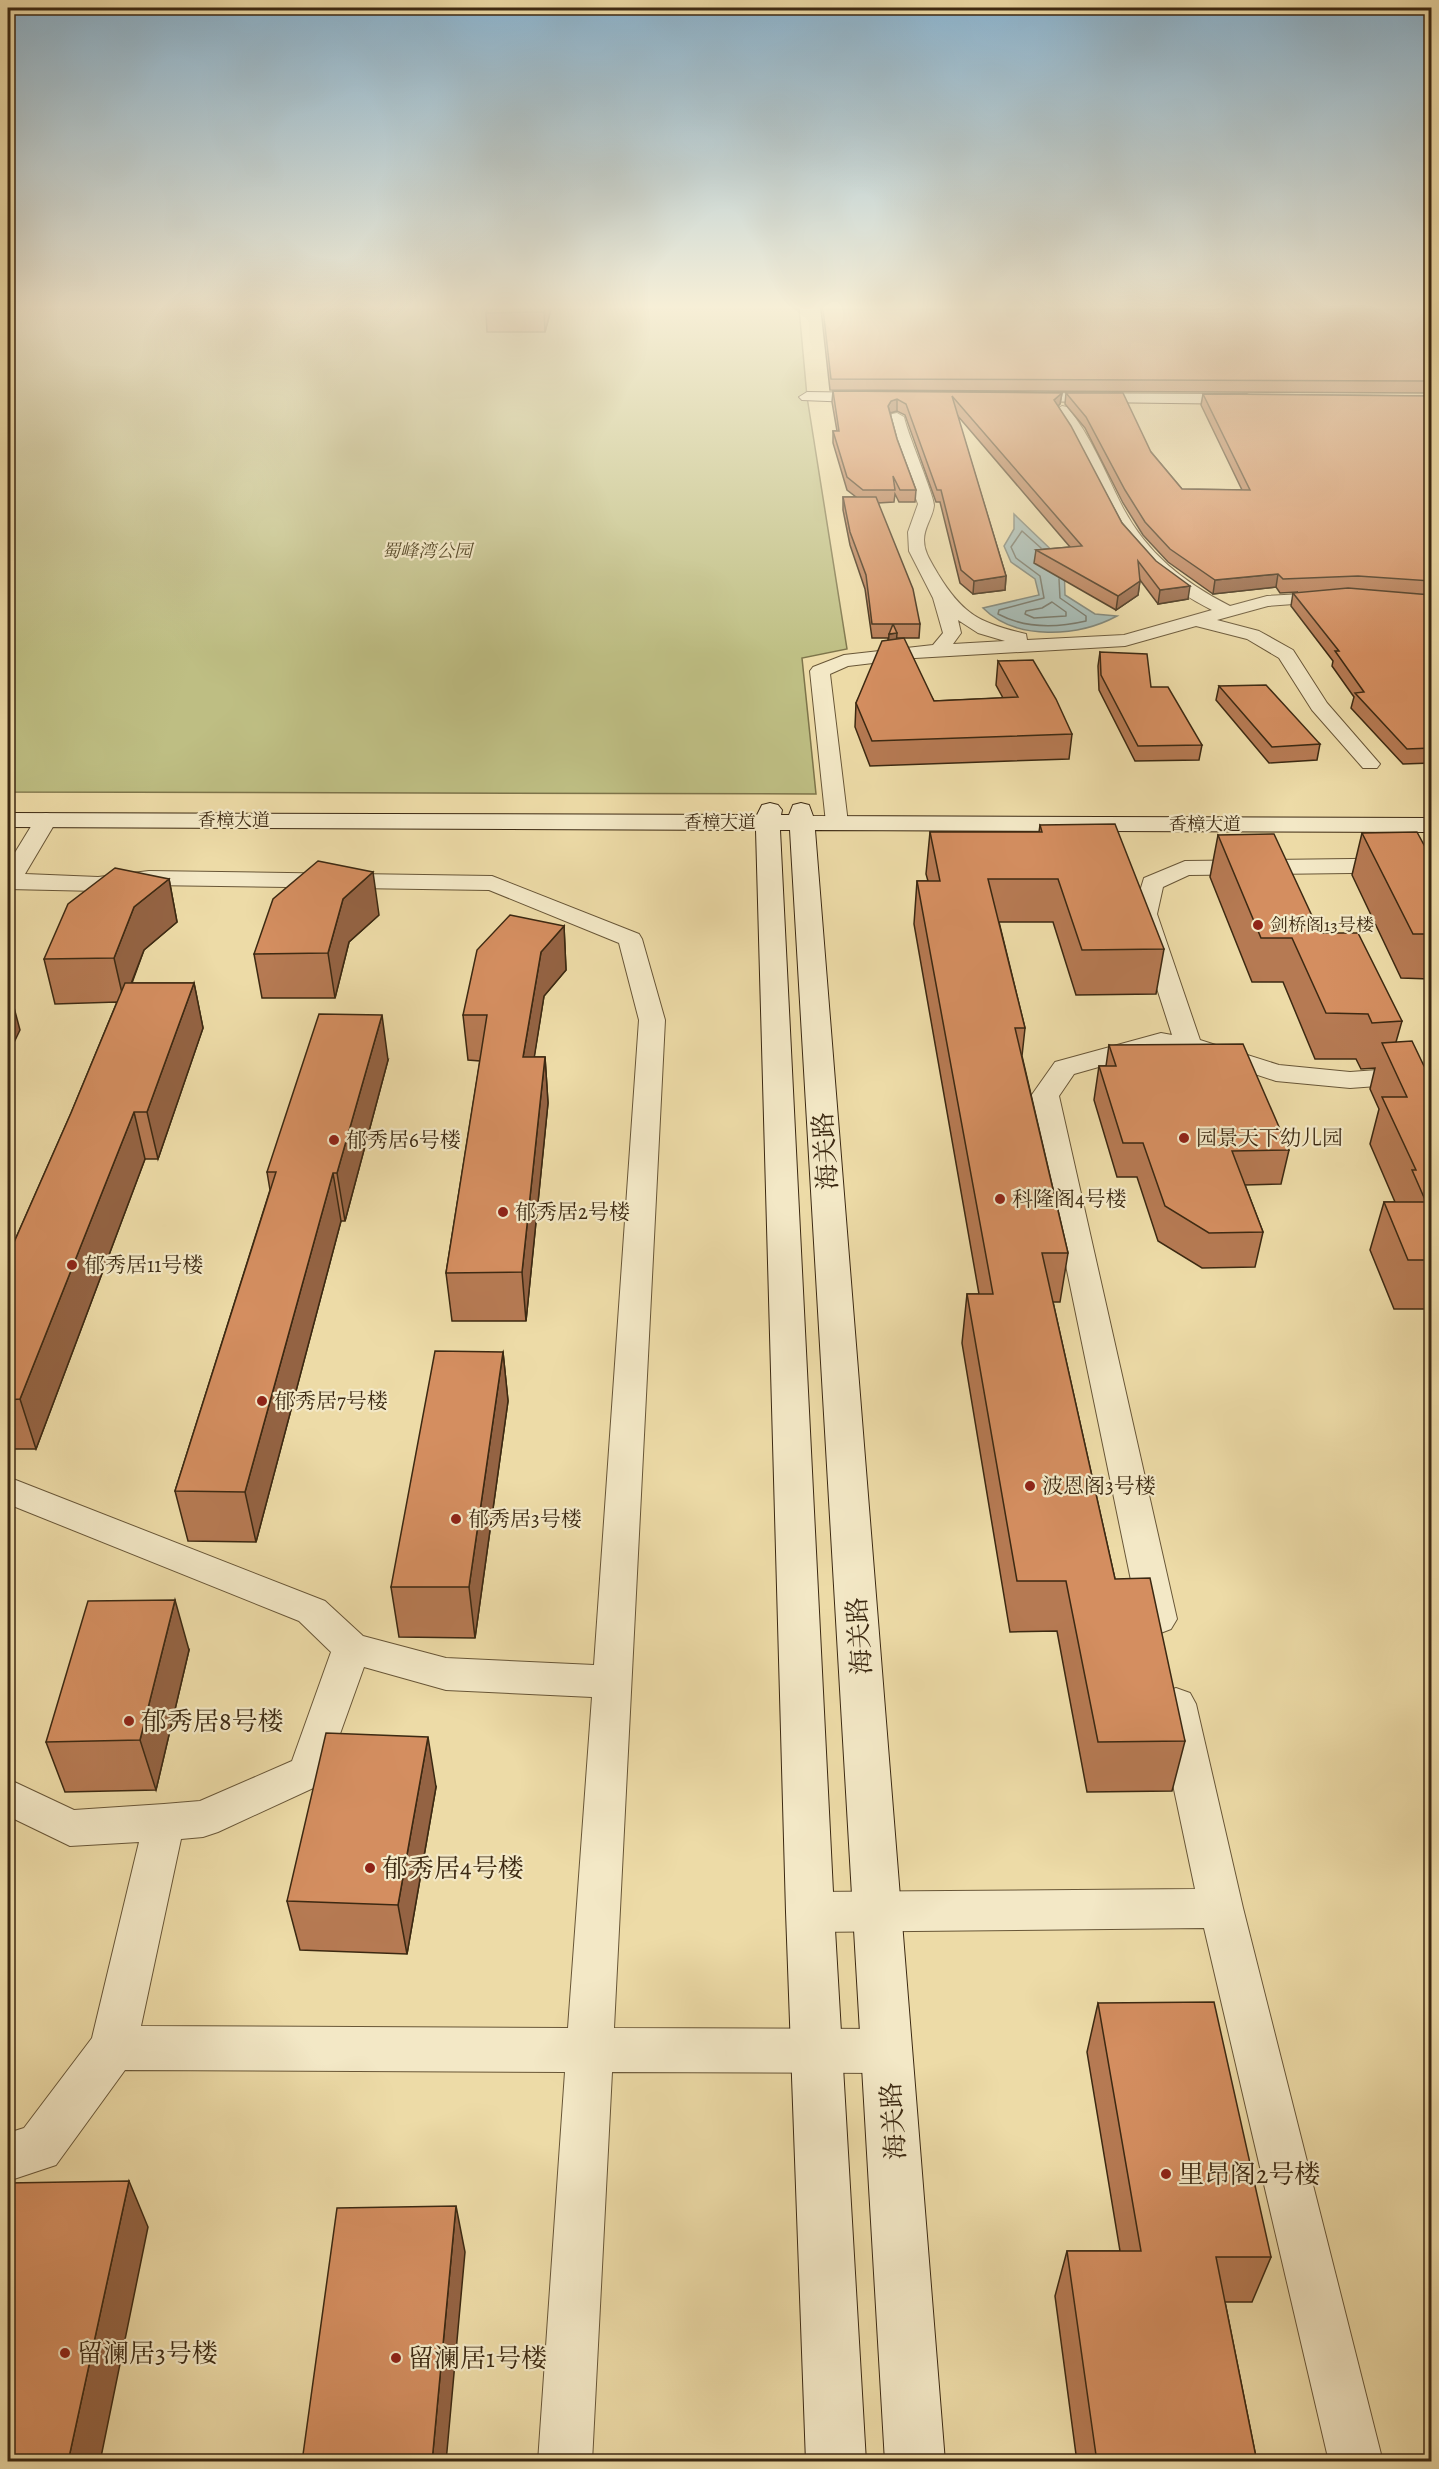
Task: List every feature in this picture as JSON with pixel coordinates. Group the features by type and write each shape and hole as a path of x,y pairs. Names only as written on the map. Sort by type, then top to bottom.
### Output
{"street":[{"path":"898,424 901,444 926,504 915,529 920,561 941,594 967,622 1000,635 1064,643"},
{"path":"1072,424 1087,447 1120,519 1144,555 1183,589 1227,611"},
{"path":"939,650 952,633 941,594"},
{"path":"802,816 820,671 844,661 939,650 1125,640 1267,601 1356,596"},
{"path":"1195,620 1253,635 1286,654 1319,706 1370,764"},
{"name":"香樟大道","path":"8,810 802,816 1431,825"},
{"name":"香樟大道","path":"8,820 1431,811"},
{"name":"海关路","path":"802,816 879,1911 915,2462"},
{"name":"海关路","path":"802,816 810,1912 819,2051 836,2462"},
{"path":"46,820 8,880 98,884 149,878 492,883 630,939 652,1020 565,2462"},
{"path":"1189,1046 1145,914 1152,883 1185,868 1431,865"},
{"path":"1356,2462 1221,1908 1045,1096 1064,1068 1161,1041 1205,1049 1276,1073 1350,1080 1431,1074"},
{"path":"8,1490 312,1611 351,1648 446,1674 612,1682"},
{"path":"8,1796 70,1828 203,1819 309,1772 351,1648"},
{"path":"8,2157 39,2148 113,2048 164,1822"},
{"path":"810,1912 1221,1908"},
{"path":"113,2048 589,2052 888,2051"}],"green space":[{"name":"蜀峰湾公园","path":"8,424 811,424 847,649 802,658 816,794 8,792"}],"water":[{"path":"1014,514 1064,562 1065,595 1095,614 1117,616 1084,628 1048,632 1030,631 997,619 983,608 1039,595 1035,579 1011,562 1004,546 1014,529"}],"building":[{"path":"838,424 893,424 916,490 900,490 893,476 895,490 863,490 847,477 833,431 839,431"},
{"path":"913,424 960,424 1006,576 974,581 961,570 941,490 937,490"},
{"path":"976,424 1070,424 1122,523 1156,561 1190,586 1160,590 1138,561 1140,581 1118,596 1036,550 1082,546"},
{"path":"1090,424 1138,424 1151,452 1182,489 1250,490 1218,424 1431,424 1431,581 1358,576 1283,579 1278,574 1215,580 1170,549 1145,522"},
{"path":"843,497 876,497 913,589 920,624 872,624 866,575 850,532"},
{"path":"1348,588 1431,595 1431,748 1407,749 1355,693 1364,692 1335,651 1339,651 1293,593"},
{"path":"893,624 897,633 889,634"},
{"path":"904,638 934,701 1018,697 998,661 1033,660 1056,699 1072,734 872,741 856,703 882,641"},
{"path":"1100,652 1147,654 1151,687 1168,687 1202,745 1138,746 1101,675"},
{"path":"1266,685 1320,744 1272,747 1219,686"},
{"path":"1115,824 1164,949 1082,950 1058,879 988,879 1025,1028 1015,1028 1068,1253 1042,1253 1115,1579 1150,1578 1185,1741 1098,1742 1066,1581 1017,1581 967,1294 993,1294 917,881 940,881 930,832 1042,832 1040,825"},
{"path":"1417,832 1431,858 1431,934 1413,934 1362,833"},
{"path":"1274,834 1320,933 1358,933 1402,1021 1372,1023 1368,1014 1326,1013 1292,938 1261,938 1218,835"},
{"path":"318,861 373,872 343,899 328,953 254,954 273,899"},
{"path":"115,868 169,879 134,907 114,958 44,959 68,904"},
{"path":"510,915 564,926 541,952 523,1057 545,1057 522,1272 446,1273 487,1015 463,1015 477,950"},
{"path":"125,983 194,983 147,1112 134,1112 20,1399 8,1400 8,1256"},
{"path":"319,1014 382,1015 337,1173 333,1173 245,1492 175,1491 276,1172 267,1172"},
{"path":"1412,1041 1424,1066 1431,1066 1431,1260 1408,1260 1384,1202 1426,1202 1412,1170 1416,1170 1382,1097 1407,1097 1382,1043"},
{"name":"园景天下幼儿园","path":"1243,1044 1289,1150 1232,1151 1263,1232 1209,1233 1165,1206 1143,1143 1123,1143 1099,1066 1116,1066 1109,1045"},
{"name":"郁秀居3号楼","path":"435,1351 503,1352 469,1587 391,1587"},
{"path":"175,1600 140,1740 46,1742 88,1601"},
{"path":"326,1733 428,1737 398,1905 287,1901"},
{"name":"里昂阁2号楼","path":"1214,2002 1271,2257 1216,2257 1257,2462 1097,2462 1067,2251 1141,2251 1098,2003"},
{"name":"留澜居3号楼","path":"129,2181 68,2462 8,2462 8,2183"},
{"name":"留澜居1号楼","path":"456,2206 432,2462 302,2462 337,2208"}],"place":[{"name":"剑桥阁13号楼","path":"1258,925"},
{"name":"园景天下幼儿园","path":"1184,1138"},
{"name":"郁秀居6号楼","path":"334,1140"},
{"name":"科隆阁4号楼","path":"1000,1199"},
{"name":"郁秀居2号楼","path":"503,1212"},
{"name":"郁秀居11号楼","path":"72,1265"},
{"name":"郁秀居7号楼","path":"262,1401"},
{"name":"波恩阁3号楼","path":"1030,1486"},
{"name":"郁秀居3号楼","path":"456,1519"},
{"name":"郁秀居8号楼","path":"129,1721"},
{"name":"郁秀居4号楼","path":"370,1868"},
{"name":"里昂阁2号楼","path":"1166,2174"},
{"name":"留澜居3号楼","path":"65,2353"},
{"name":"留澜居1号楼","path":"396,2358"}]}
